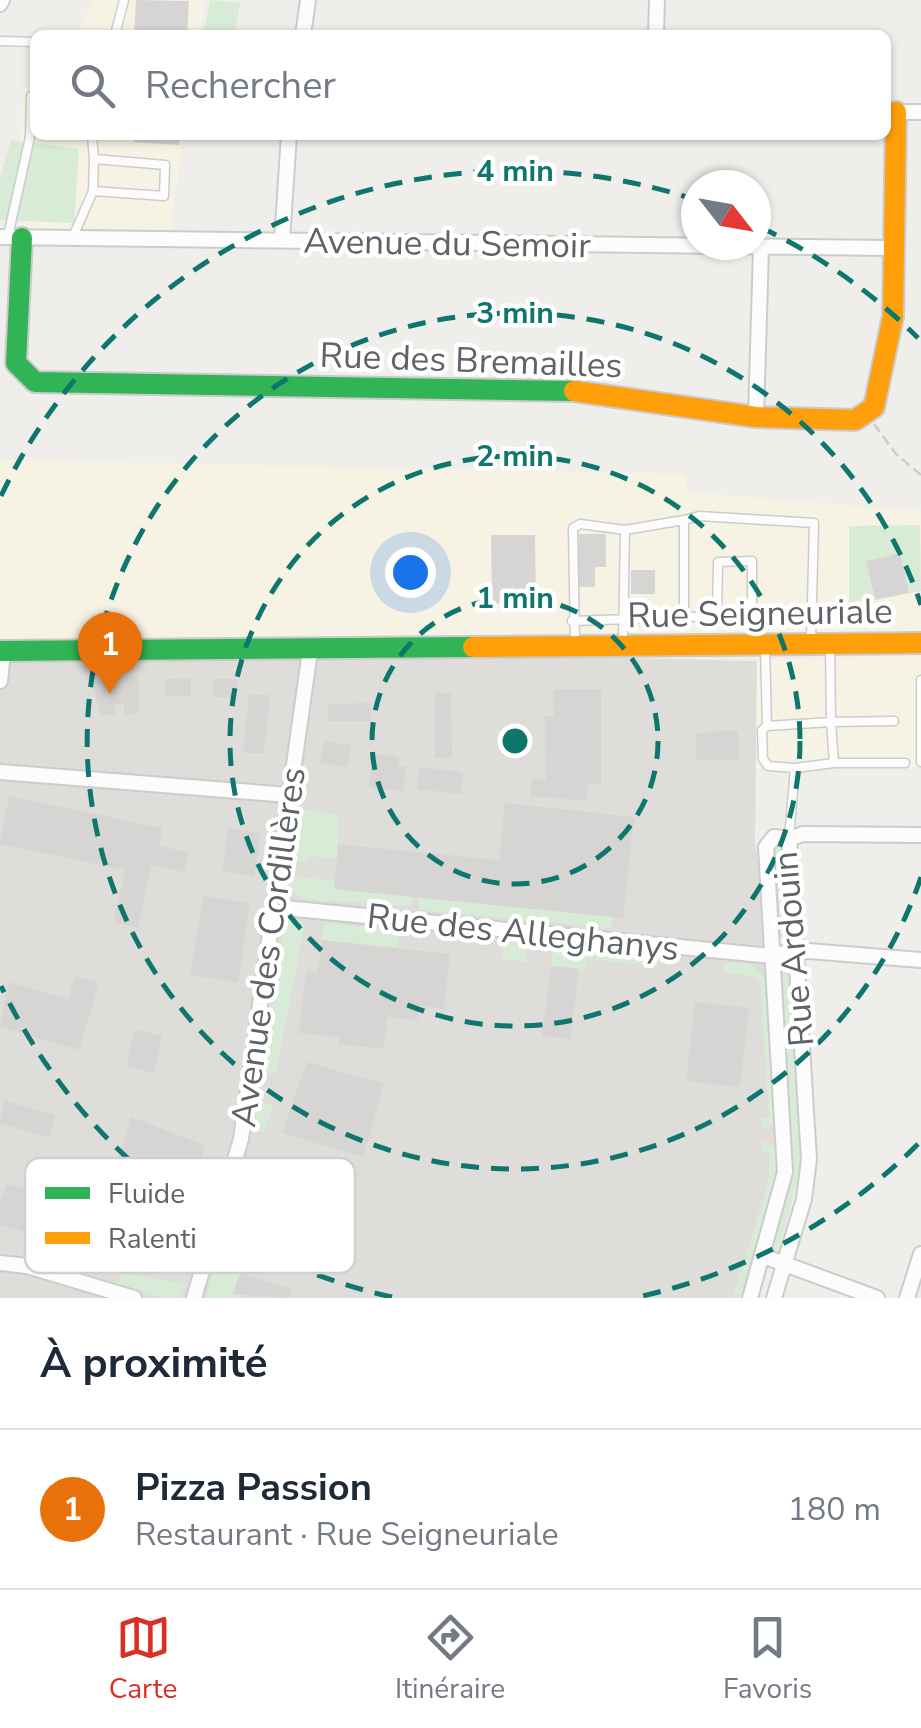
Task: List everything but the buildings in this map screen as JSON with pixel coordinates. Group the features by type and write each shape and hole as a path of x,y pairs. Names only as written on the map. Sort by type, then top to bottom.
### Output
{"street":[{"path":"304,30 308,0"},
{"path":"656,30 657,0"},
{"path":"868,414 878,395 888,352 893,248 891,112 921,112"},
{"path":"282,240 288,140"},
{"name":"Avenue du Semoir","path":"10,237 681,247"},
{"name":"Rue des Bremailles","path":"10,237 16,362 35,382 546,389 597,392 756,417 855,420 868,414"},
{"name":"Avenue du Semoir","path":"771,248 893,248"},
{"path":"756,417 761,260"},
{"name":"Rue Seigneuriale","path":"2,651 921,643"},
{"path":"0,681 2,651"},
{"name":"Avenue des Cordillères","path":"235,1158 310,651"},
{"path":"0,772 290,795"},
{"path":"788,840 804,834 921,834"},
{"name":"Rue Ardouin","path":"750,1298 785,1172 766,847 774,837 788,840 809,1159 804,1199 774,1298"},
{"name":"Rue des Alleghanys","path":"275,907 772,956 796,950 921,960"},
{"path":"907,1298 921,1254"},
{"path":"763,1256 877,1298"},
{"path":"0,1264 25,1266"},
{"path":"50,1273 134,1298"},
{"name":"Avenue des Cordillères","path":"194,1298 201,1273"}],"lane":[{"path":"117,30 124,0"},
{"path":"0,40 30,42"},
{"path":"10,237 30,137"},
{"path":"72,238 93,192 92,140"},
{"path":"93,192 164,196 165,166 94,159"},
{"path":"576,648 572,620 573,528 580,524 625,530 699,516 814,523 820,644 834,764"},
{"path":"684,520 684,616"},
{"path":"623,647 625,530"},
{"path":"572,620 624,620 747,615 752,610 752,562 718,562 717,616"},
{"path":"765,645 767,726"},
{"path":"921,680 921,762"},
{"path":"894,721 767,726 762,730 763,759 768,766 795,768 905,763"},
{"path":"788,840 795,768"}],"path":[{"path":"868,414 896,454 921,475"}],"shaded area":[{"path":"94,0 205,0 200,30 79,30"},
{"path":"22,88 30,88 30,140 183,140 170,231 20,229"},
{"path":"0,460 686,474 686,492 921,511 921,632 0,639"},
{"path":"0,651 310,651 757,661 755,842 772,956 784,1141 750,1298 0,1298"},
{"path":"921,655 921,767 755,768 757,661"}],"green space":[{"path":"210,0 240,3 236,30 204,30"},
{"path":"11,140 79,149 74,223 0,220 0,178"},
{"path":"920,525 921,591 909,593 899,553 866,561 874,597 849,603 849,526"},
{"path":"306,810 339,815 337,859 308,856 303,861 292,860 298,813"},
{"path":"780,845 788,936 784,940 778,935 772,849"},
{"path":"289,876 334,881 334,889 412,897 411,906 302,899 291,890"},
{"path":"418,897 613,917 611,928 420,910"},
{"path":"290,921 303,921 303,932 276,1073 263,1071 282,932"},
{"path":"324,923 399,930 397,948 322,940"},
{"path":"504,940 526,943 527,962 502,959"},
{"path":"553,945 654,955 658,966 588,959 584,972 551,966"},
{"path":"727,962 751,964 766,980 776,1123 761,1130 761,1118 769,1117 760,981 721,972"},
{"path":"785,962 790,967 802,1165 778,1253 772,1248 792,1170 780,968"},
{"path":"259,1100 273,1106 264,1133 254,1130"},
{"path":"761,1141 778,1148 777,1184 744,1298 732,1298 768,1184 770,1153 762,1152"},
{"path":"123,1273 187,1285 180,1298 164,1298 117,1284"},
{"path":"214,1273 240,1273 233,1294 245,1298 206,1298"}],"traffic: fast":[{"path":"22,238 16,363 35,382 574,391"},
{"path":"0,651 473,647"}],"traffic: slow":[{"path":"574,391 756,417 855,420 874,407 893,316 896,112"},
{"path":"473,647 921,643"}],"place":[{"name":"Pizza Passion","path":"110,694"}]}
